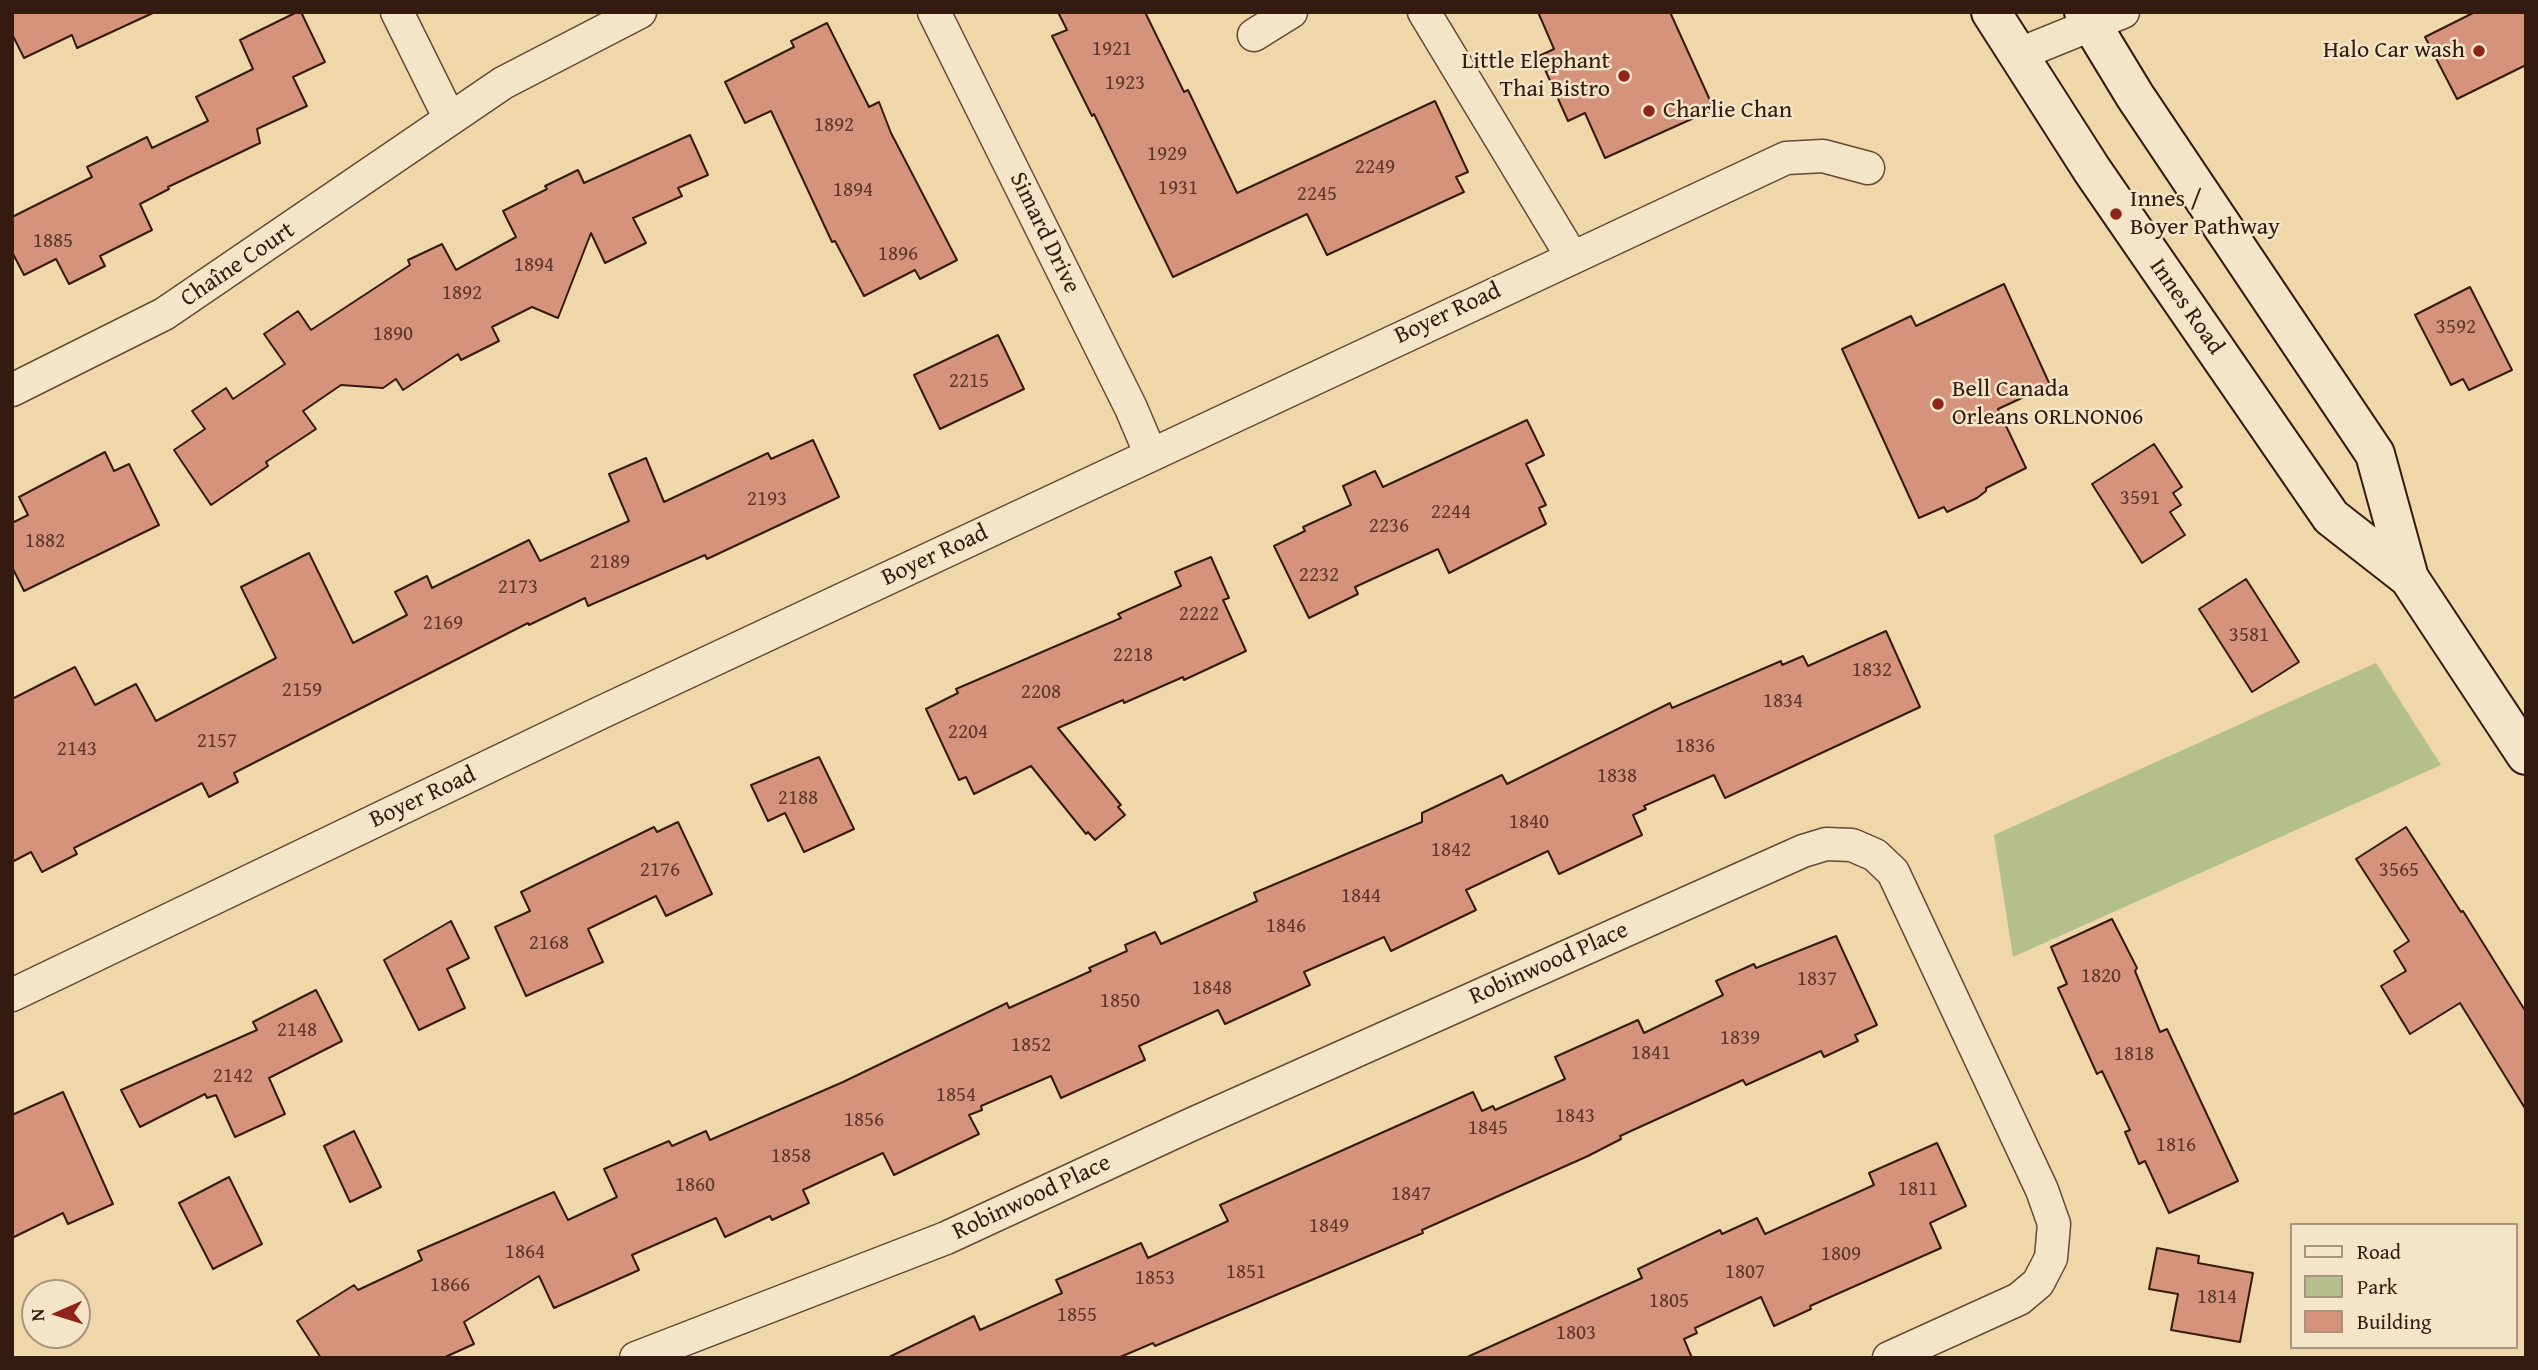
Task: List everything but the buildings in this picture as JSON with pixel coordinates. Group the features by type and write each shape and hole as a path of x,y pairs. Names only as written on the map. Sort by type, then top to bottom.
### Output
{"main road":[{"name":"Innes Road","path":"1991,12 2091,170 2331,517 2409,578"},
{"name":"Innes Road","path":"2100,17 2135,96 2375,454 2409,578 2526,755"}],"street":[{"path":"397,12 450,119"},
{"name":"Chaîne Court","path":"12,390 164,314 503,83 640,12"},
{"name":"Simard Drive","path":"934,12 1131,408 1151,455"},
{"path":"1254,35 1291,12"},
{"path":"1424,12 1572,257"},
{"path":"2017,55 2100,17"},
{"name":"Boyer Road","path":"12,995 602,712 1786,158 1823,156 1868,168"},
{"name":"Robinwood Place","path":"636,1358 946,1238 1264,1092 1803,851 1826,844 1852,845 1875,855 1893,872 2042,1191 2054,1224 2051,1258 2038,1283 2019,1299 1889,1358"}],"green space":[{"path":"2376,663 2441,765 2013,957 1994,835"}],"place":[{"name":"Halo Car wash","path":"2479,51"},
{"name":"Little Elephant Thai Bistro","path":"1624,76"},
{"name":"Charlie Chan","path":"1649,111"},
{"name":"Innes / Boyer Pathway","path":"2116,214"},
{"name":"Bell Canada Orleans ORLNON06","path":"1938,404"}]}
